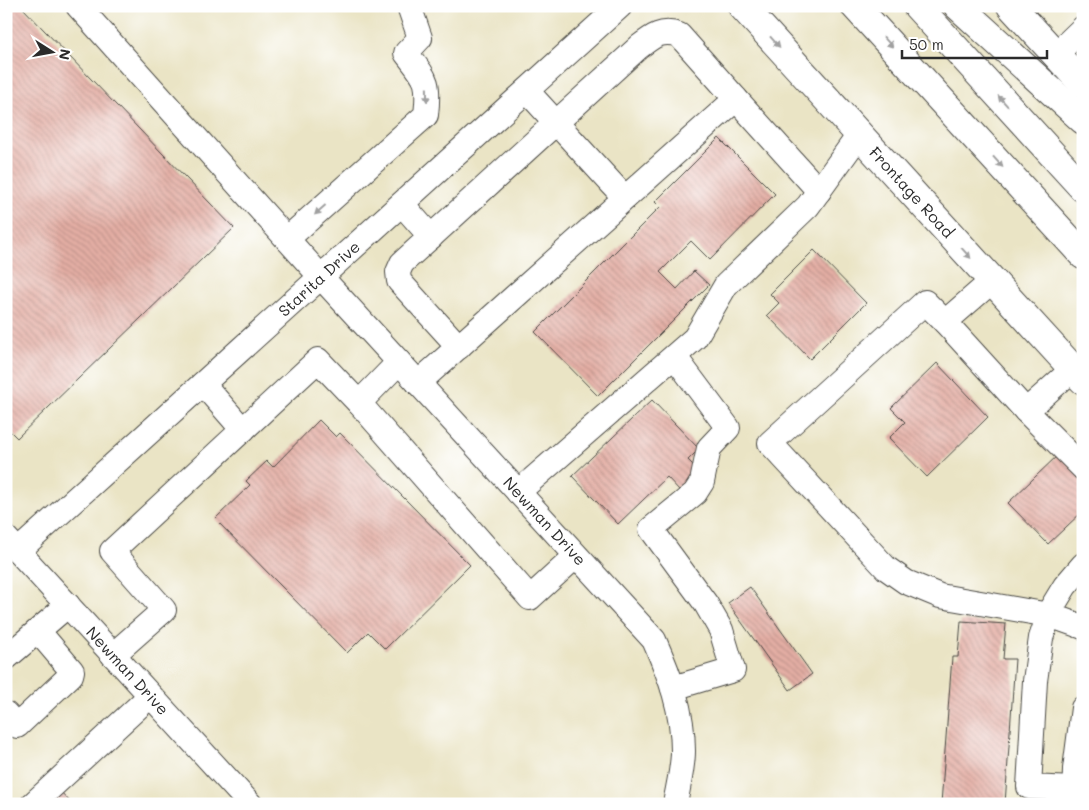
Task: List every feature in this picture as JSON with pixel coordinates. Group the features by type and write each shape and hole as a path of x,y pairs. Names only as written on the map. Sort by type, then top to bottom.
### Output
{"main road":[{"name":"Frontage Road","path":"742,6 1078,374"},
{"path":"856,6 1083,256"},
{"path":"917,6 1083,188"},
{"path":"958,6 1083,120"},
{"path":"1011,6 1083,84"}],"street":[{"name":"Newman Drive","path":"78,6 321,277 654,640 670,676 681,716 683,752 675,804"},
{"path":"287,239 426,115 429,93 425,77 406,52 420,38 409,6"},
{"name":"Starita Drive","path":"12,545 203,384 620,6"},
{"path":"1056,54 1083,28"},
{"path":"459,347 399,281 398,272 402,263 639,47 659,34 669,31 679,35 819,191"},
{"path":"527,91 625,198"},
{"path":"418,383 736,99"},
{"path":"518,492 695,338 726,285 808,206 859,135"},
{"path":"402,204 431,237"},
{"path":"945,322 992,281"},
{"path":"1083,468 1026,411 925,302 770,443 886,568 906,582 940,596 1049,615 1083,627"},
{"path":"673,688 733,670 721,630 706,604 651,528 695,493 702,482 709,448 728,428 674,357"},
{"path":"113,655 164,610 112,551 318,360 359,403 530,598 576,556"},
{"path":"359,403 399,362"},
{"path":"1026,411 1078,374"},
{"path":"203,384 243,430"},
{"name":"Newman Drive","path":"12,545 250,804"},
{"path":"1082,717 1076,783 1029,787 1035,681 1041,638 1049,615 1065,586 1083,565"},
{"path":"6,658 68,605"},
{"path":"10,726 71,675 72,671 38,631"},
{"path":"33,804 150,696"}],"building":[{"path":"6,6 21,6 234,228 17,438 6,427"},
{"path":"719,138 775,194 710,260 691,241 660,272 677,289 694,271 709,285 598,396 535,332 660,207 655,202"},
{"path":"814,250 866,303 810,359 767,315 779,303 770,294"},
{"path":"937,363 988,417 927,477 889,438 905,422 891,408"},
{"path":"652,400 699,449 688,460 700,472 680,491 667,477 618,524 572,476"},
{"path":"319,420 336,437 340,433 470,565 385,649 368,632 347,653 215,519 250,485 246,481 267,461 273,467"},
{"path":"1060,453 1083,476 1083,511 1048,544 1008,503"},
{"path":"750,587 812,674 790,690 728,603"},
{"path":"961,621 1006,624 1003,659 1015,659 1005,804 941,804 952,657 958,657"},
{"path":"60,791 72,804 46,804"}]}
